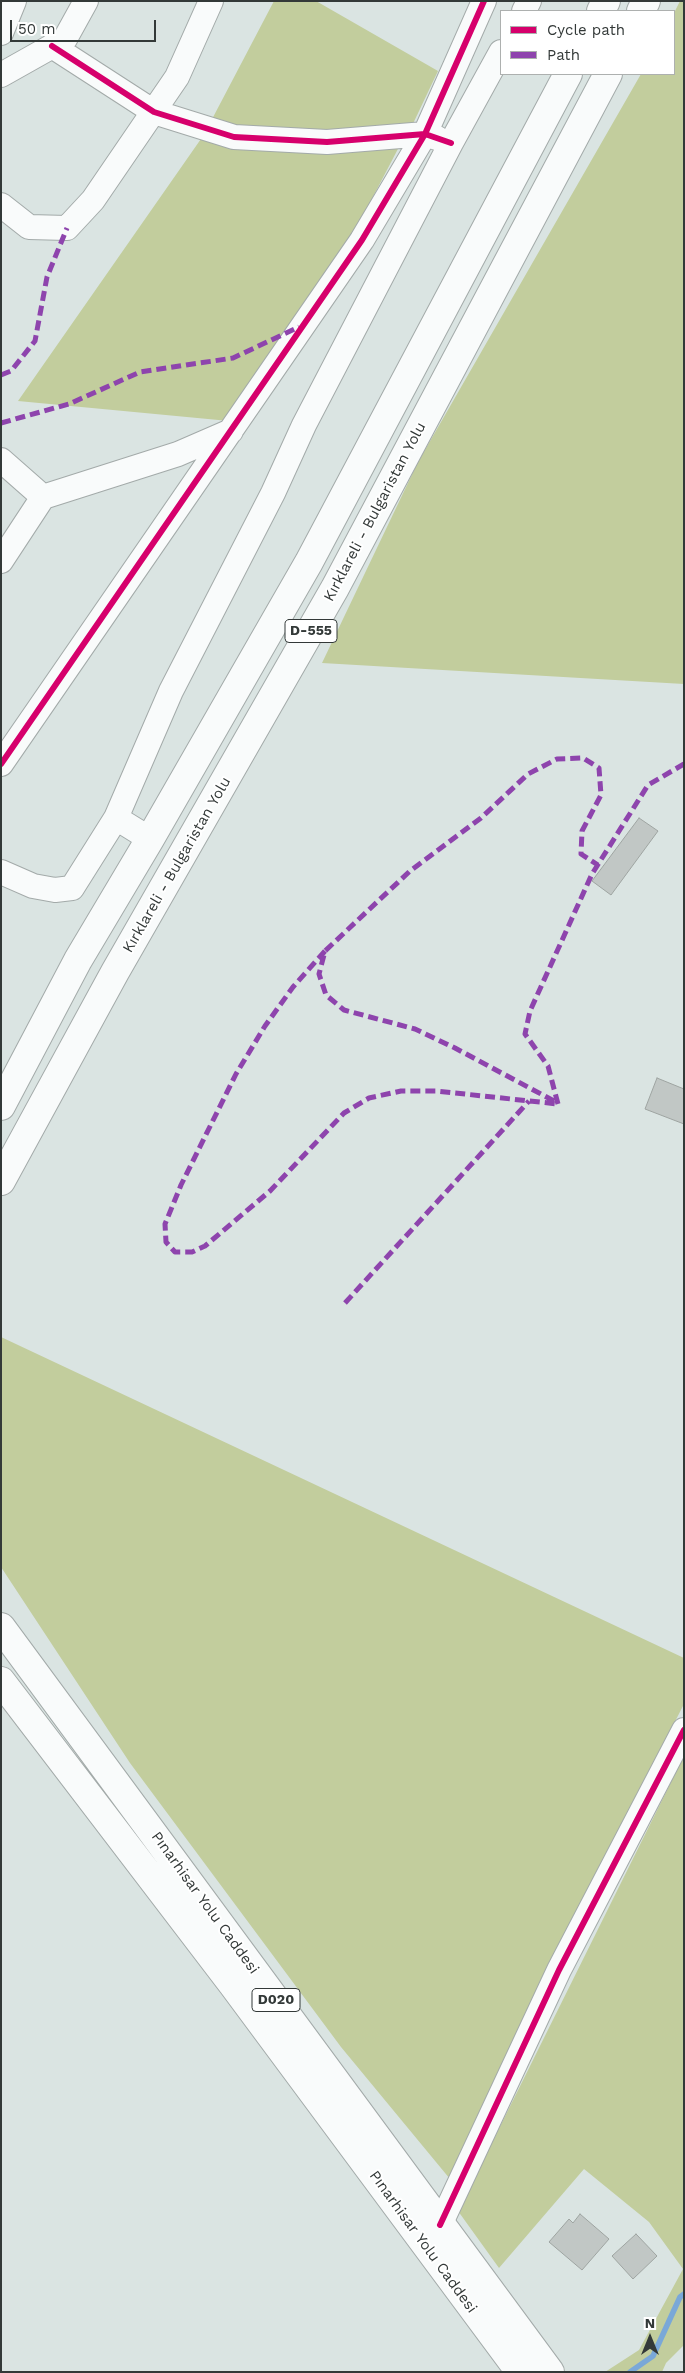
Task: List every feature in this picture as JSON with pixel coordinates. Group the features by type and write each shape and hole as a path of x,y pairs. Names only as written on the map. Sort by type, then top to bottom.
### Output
{"highway":[{"name":"D-555","path":"1,1106 78,960 150,840 309,562 567,75"},
{"name":"Kırklareli - Bulgaristan Yolu","path":"1,1181 115,972 335,588 607,75"},
{"name":"Pınarhisar Yolu Caddesi","path":"1,1627 550,2372"},
{"name":"Pınarhisar Yolu Caddesi","path":"1,1681 233,1985 520,2372"}],"street":[{"path":"1,33 14,1"},
{"path":"1,75 65,39 86,1"},
{"path":"1,205 29,227 68,228 93,200 177,77 211,1"},
{"path":"1,764 178,506 233,430 362,240 425,134 484,1"},
{"path":"52,46 154,112 234,137 327,142 425,134 451,143"},
{"path":"1,872 33,886 54,890 72,888 116,818 170,691 273,492 304,425 451,143 500,54"},
{"path":"1,561 43,497 178,454 233,430"},
{"path":"1,460 43,497"},
{"path":"116,818 150,840"},
{"path":"440,2225 560,1970 684,1730"}],"green space":[{"path":"274,1 316,1 438,71 410,130 330,137 210,123"},
{"path":"680,1 684,1 684,684 322,663 418,462 640,75 675,75 675,11"},
{"path":"203,136 400,145 339,262 229,421 18,401"},
{"path":"1,1337 684,1658 684,1704 579,1908 450,2179 341,2047 130,1763 1,1567"},
{"path":"684,1756 684,2345 666,2363 662,2372 605,2372 639,2350 683,2269 649,2222 584,2169 499,2268 458,2211"}],"building":[{"path":"639,818 658,831 611,895 592,881"},
{"path":"657,1078 684,1089 684,1124 645,1109"},
{"path":"580,2214 609,2239 582,2270 549,2242 569,2219 573,2223"},
{"path":"636,2234 657,2256 633,2279 612,2256"}],"waterway":[{"path":"630,2372 653,2356 680,2297 684,2294"}],"marked path":[{"path":"1,375 11,371 35,341 47,277 67,228"},
{"path":"1,423 69,404 140,372 233,358 299,327"},
{"path":"554,1101 455,1048 415,1029 344,1010 326,995 319,974 325,951 410,871 481,818 528,774 557,759 583,758 599,768 601,795 582,831 581,854 598,865"},
{"path":"558,1104 548,1066 525,1034 530,1011 592,874 648,785 684,764"},
{"path":"325,951 293,987 265,1026 236,1074 181,1185 165,1224 166,1242 175,1252 192,1252 205,1246 270,1191 344,1113 369,1098 401,1091 436,1091 558,1104"},
{"path":"345,1303 529,1101"}],"cycle path":[{"path":"1,764 362,240 425,134 484,1"},
{"path":"52,46 154,112 234,137 327,142 425,134 451,143"},
{"path":"440,2225 559,1970 684,1730"}]}
